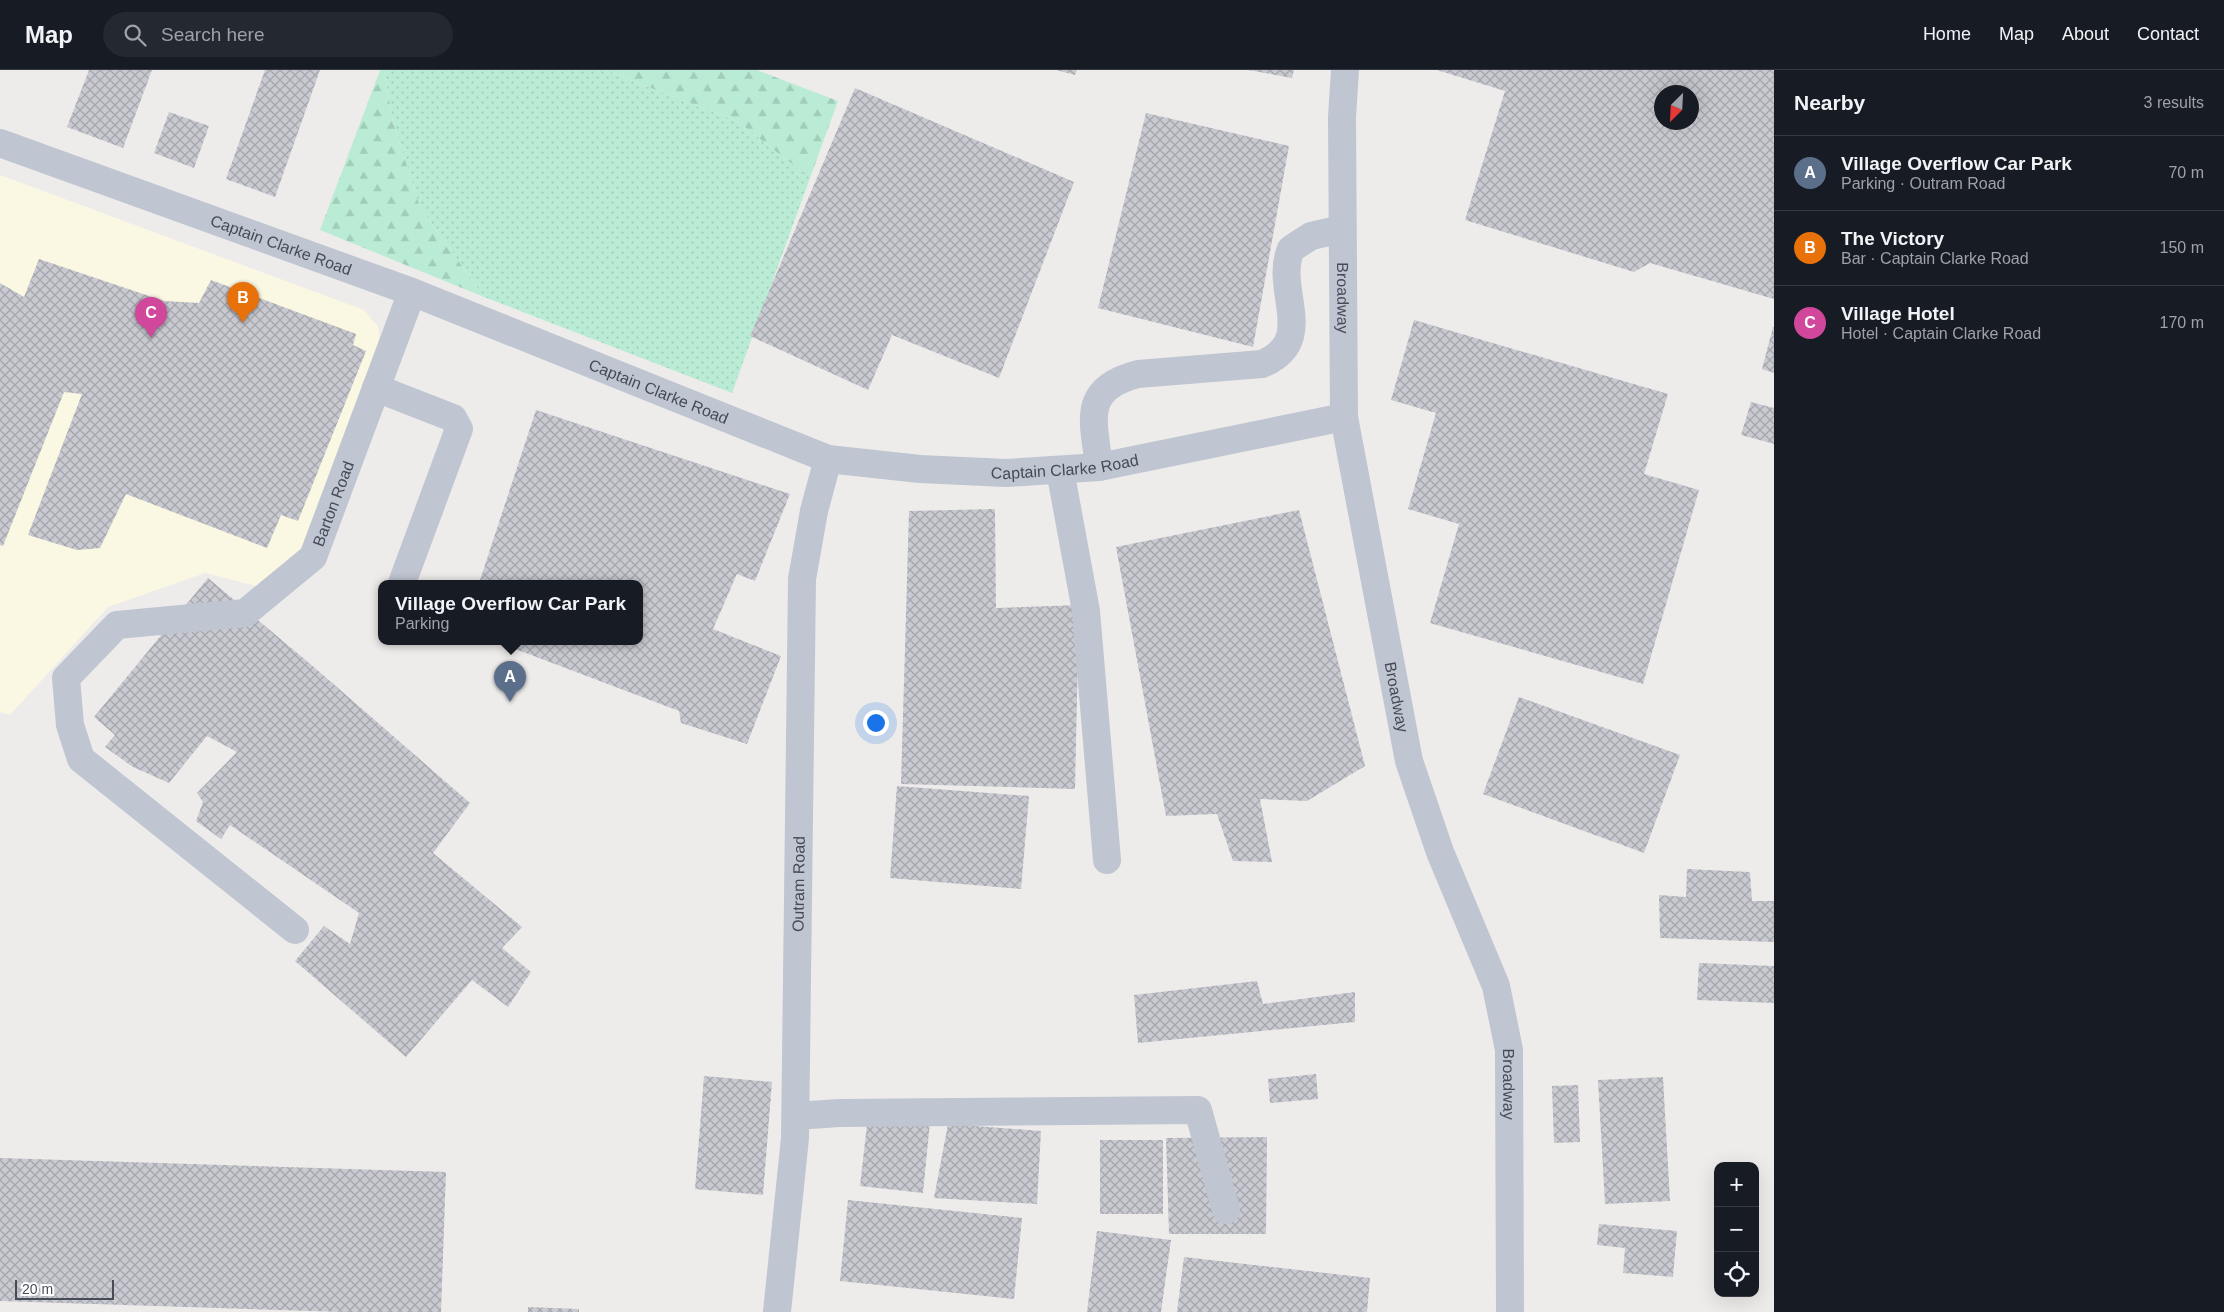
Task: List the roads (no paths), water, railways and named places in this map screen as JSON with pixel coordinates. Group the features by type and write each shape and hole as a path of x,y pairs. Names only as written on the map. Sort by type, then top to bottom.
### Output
{"street":[{"name":"Broadway","path":"1345,70 1342,117 1344,417 1410,761 1440,852 1496,986 1509,1050 1510,1312"},
{"name":"Captain Clarke Road","path":"0,143 412,292 828,459 1006,474 1099,467 1344,417"},
{"path":"1099,467 1093,412 1104,390 1120,379 1138,374 1262,364 1274,360 1288,346 1292,336 1287,269 1292,249 1311,236 1342,229"},
{"name":"Barton Road","path":"295,930 81,759 70,725 66,678 117,625 245,613 313,556 412,292"},
{"path":"376,388 453,418 458,429 403,580"},
{"name":"Outram Road","path":"777,1312 796,1116 802,579 814,511 828,459"},
{"path":"1060,470 1086,611 1107,860"},
{"path":"796,1116 839,1113 1198,1110 1226,1210"}],"place":[{"name":"The Victory","path":"243,323"},
{"name":"Village Hotel","path":"151,338"},
{"name":"Village Overflow Car Park","path":"510,702"}]}
